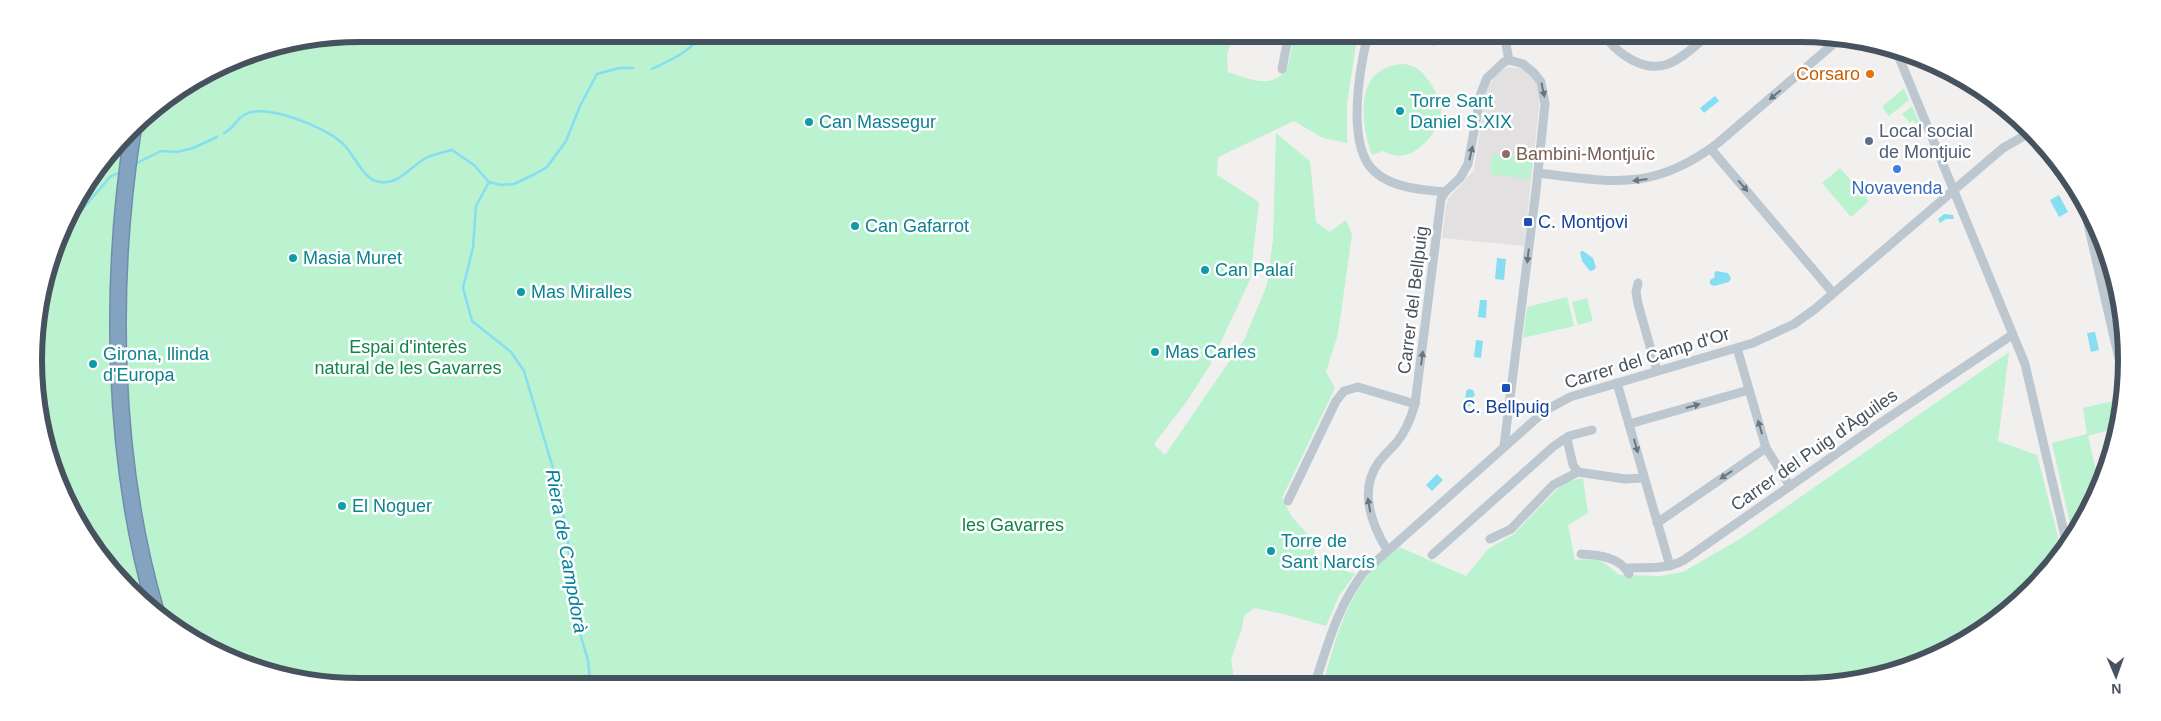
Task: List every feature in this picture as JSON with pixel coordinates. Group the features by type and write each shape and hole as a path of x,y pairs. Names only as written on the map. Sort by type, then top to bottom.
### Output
{"highway":[{"path":"131,141 120,260 119,335 123,436 134,514 153,602"}],"street":[{"path":"1282,69 1287,42"},
{"path":"1366,42 1357,111 1360,143 1366,161 1376,173 1397,184 1445,192"},
{"path":"1504,446 1545,104 1543,88 1534,73 1523,64 1509,60 1506,42"},
{"path":"1610,42 1631,60 1656,66 1670,63 1700,42"},
{"path":"1538,173 1603,180 1644,180 1673,171 1699,158 1711,149 1833,44"},
{"path":"1899,58 2027,371 2065,537"},
{"name":"Carrer del Bellpuig","path":"1387,550 1370,511 1368,496 1370,479 1378,464 1403,434 1415,404 1440,206 1445,192 1460,178 1468,164 1483,86 1492,71 1509,60"},
{"name":"Carrer del Camp d'Or","path":"1317,678 1337,618 1347,595 1364,572 1534,419 1555,404 1570,397 1753,343 1794,324 1815,310 1953,190 2008,145 2025,136"},
{"path":"1711,149 1833,294"},
{"path":"2088,226 2118,355"},
{"path":"1638,284 1636,292 1638,304 1657,371"},
{"name":"Carrer del Puig d'Àguiles","path":"1581,554 1611,559 1621,563 1627,571 1670,566 1684,560 2012,335"},
{"path":"1737,348 1766,448 1790,486"},
{"path":"1617,383 1670,566"},
{"path":"1288,501 1336,401 1344,392 1358,387 1415,404"},
{"path":"1629,424 1749,390"},
{"path":"1432,555 1554,446 1569,436 1592,430"},
{"path":"1567,439 1573,465 1578,472"},
{"path":"1657,523 1766,448"},
{"path":"1490,539 1510,529 1553,485 1578,472 1625,479 1644,478"}],"shaded area":[{"name":"Bambini-Montjuïc","path":"1508,67 1522,69 1532,76 1539,87 1540,98 1524,246 1442,238 1448,199 1474,170 1485,97 1489,85 1498,72"}],"green space":[{"name":"Espai d'interès natural de les Gavarres","path":"360,42 1231,42 1227,54 1228,72 1259,81 1267,81 1274,80 1280,76 1288,66 1292,42 1356,42 1347,104 1347,143 1323,138 1294,121 1218,157 1217,175 1259,202 1250,280 1210,365 1187,401 1154,444 1165,455 1244,340 1267,285 1273,239 1276,133 1310,161 1316,222 1330,232 1346,220 1352,234 1338,334 1326,372 1335,388 1282,498 1292,517 1311,538 1317,561 1355,574 1339,596 1326,626 1254,608 1244,616 1231,660 1234,678 340,678 298,672 258,662 201,636 151,600 108,554 85,520 75,501 53,443 43,381 42,360 45,319 59,258 75,220 96,184 121,151 151,121 184,96 220,75 258,59 319,45"},
{"path":"1404,64 1413,66 1420,71 1435,90 1441,109 1438,125 1422,146 1415,151 1400,156 1382,151 1372,155 1365,126 1364,111 1365,97 1369,84 1376,74 1388,67"},
{"path":"1904,88 1909,100 1889,116 1882,107"},
{"path":"1912,106 1920,124 1918,126 1913,120 1910,123 1902,114"},
{"path":"1492,154 1533,159 1530,179 1490,174"},
{"path":"1840,168 1869,201 1851,217 1822,183"},
{"path":"1567,297 1574,326 1523,338 1527,307"},
{"path":"1587,298 1593,321 1578,325 1572,302"},
{"path":"2009,352 1998,441 2037,455 2060,544 2040,570 2010,600 1977,625 1941,646 1883,668 1821,678 1324,678 1341,625 1353,598 1380,562 1399,547 1466,576 1488,549 1514,534 1563,483 1583,478 1588,513 1568,525 1575,560 1589,559 1599,561 1619,575 1660,576 1683,572 1740,539"},
{"path":"2116,400 2111,430 2088,436 2097,475 2086,501 2071,528 2052,443 2087,434 2083,408"}],"water":[{"path":"1715,96 1719,101 1704,113 1700,108"},
{"path":"2059,195 2068,212 2059,217 2050,200"},
{"path":"1944,214 1953,215 1954,219 1946,219 1940,223 1938,219"},
{"path":"1583,251 1593,258 1596,267 1594,270 1590,271 1582,261 1580,252"},
{"path":"1497,258 1506,259 1504,280 1495,279"},
{"path":"1716,271 1728,273 1731,278 1729,282 1714,286 1710,284 1710,280 1715,277"},
{"path":"1480,300 1487,300 1486,318 1478,317"},
{"path":"2095,332 2099,350 2091,352 2087,333"},
{"path":"1476,340 1483,341 1481,358 1474,357"},
{"path":"1469,389 1473,390 1475,395 1471,399 1471,405 1467,407 1465,405 1466,391"},
{"path":"1437,474 1443,480 1432,491 1426,485"}],"waterway":[{"path":"652,69 685,51 695,42"},
{"path":"224,133 244,115 253,112 279,114 308,123 333,136 346,147 368,176 380,182 399,178 426,158 452,150 474,165 489,182 501,185 514,184 547,167 566,141 580,106 597,74 619,68 633,68"},
{"path":"133,165 161,151 177,152 193,148 217,137"},
{"path":"78,214 110,177 122,171"},
{"name":"Riera de Campdorà","path":"489,182 476,206 473,247 463,288 472,321 511,352 524,371 555,475 567,534 576,620 588,660 590,678"}],"place":[{"name":"Corsaro","path":"1870,74"},
{"name":"Torre Sant Daniel S.XIX","path":"1400,111"},
{"name":"Can Massegur","path":"809,122"},
{"name":"Local social de Montjuic","path":"1869,141"},
{"name":"Bambini-Montjuïc","path":"1506,154"},
{"name":"Novavenda","path":"1897,169"},
{"name":"C. Montjovi","path":"1528,222"},
{"name":"Can Gafarrot","path":"855,226"},
{"name":"Masia Muret","path":"293,258"},
{"name":"Can Palaí","path":"1205,270"},
{"name":"Mas Miralles","path":"521,292"},
{"name":"Mas Carles","path":"1155,352"},
{"name":"Girona, llinda d'Europa","path":"93,364"},
{"name":"C. Bellpuig","path":"1506,388"},
{"name":"El Noguer","path":"342,506"},
{"name":"Torre de Sant Narcís","path":"1271,551"}],"park label":[{"name":"les Gavarres","path":"1013,525"}]}
